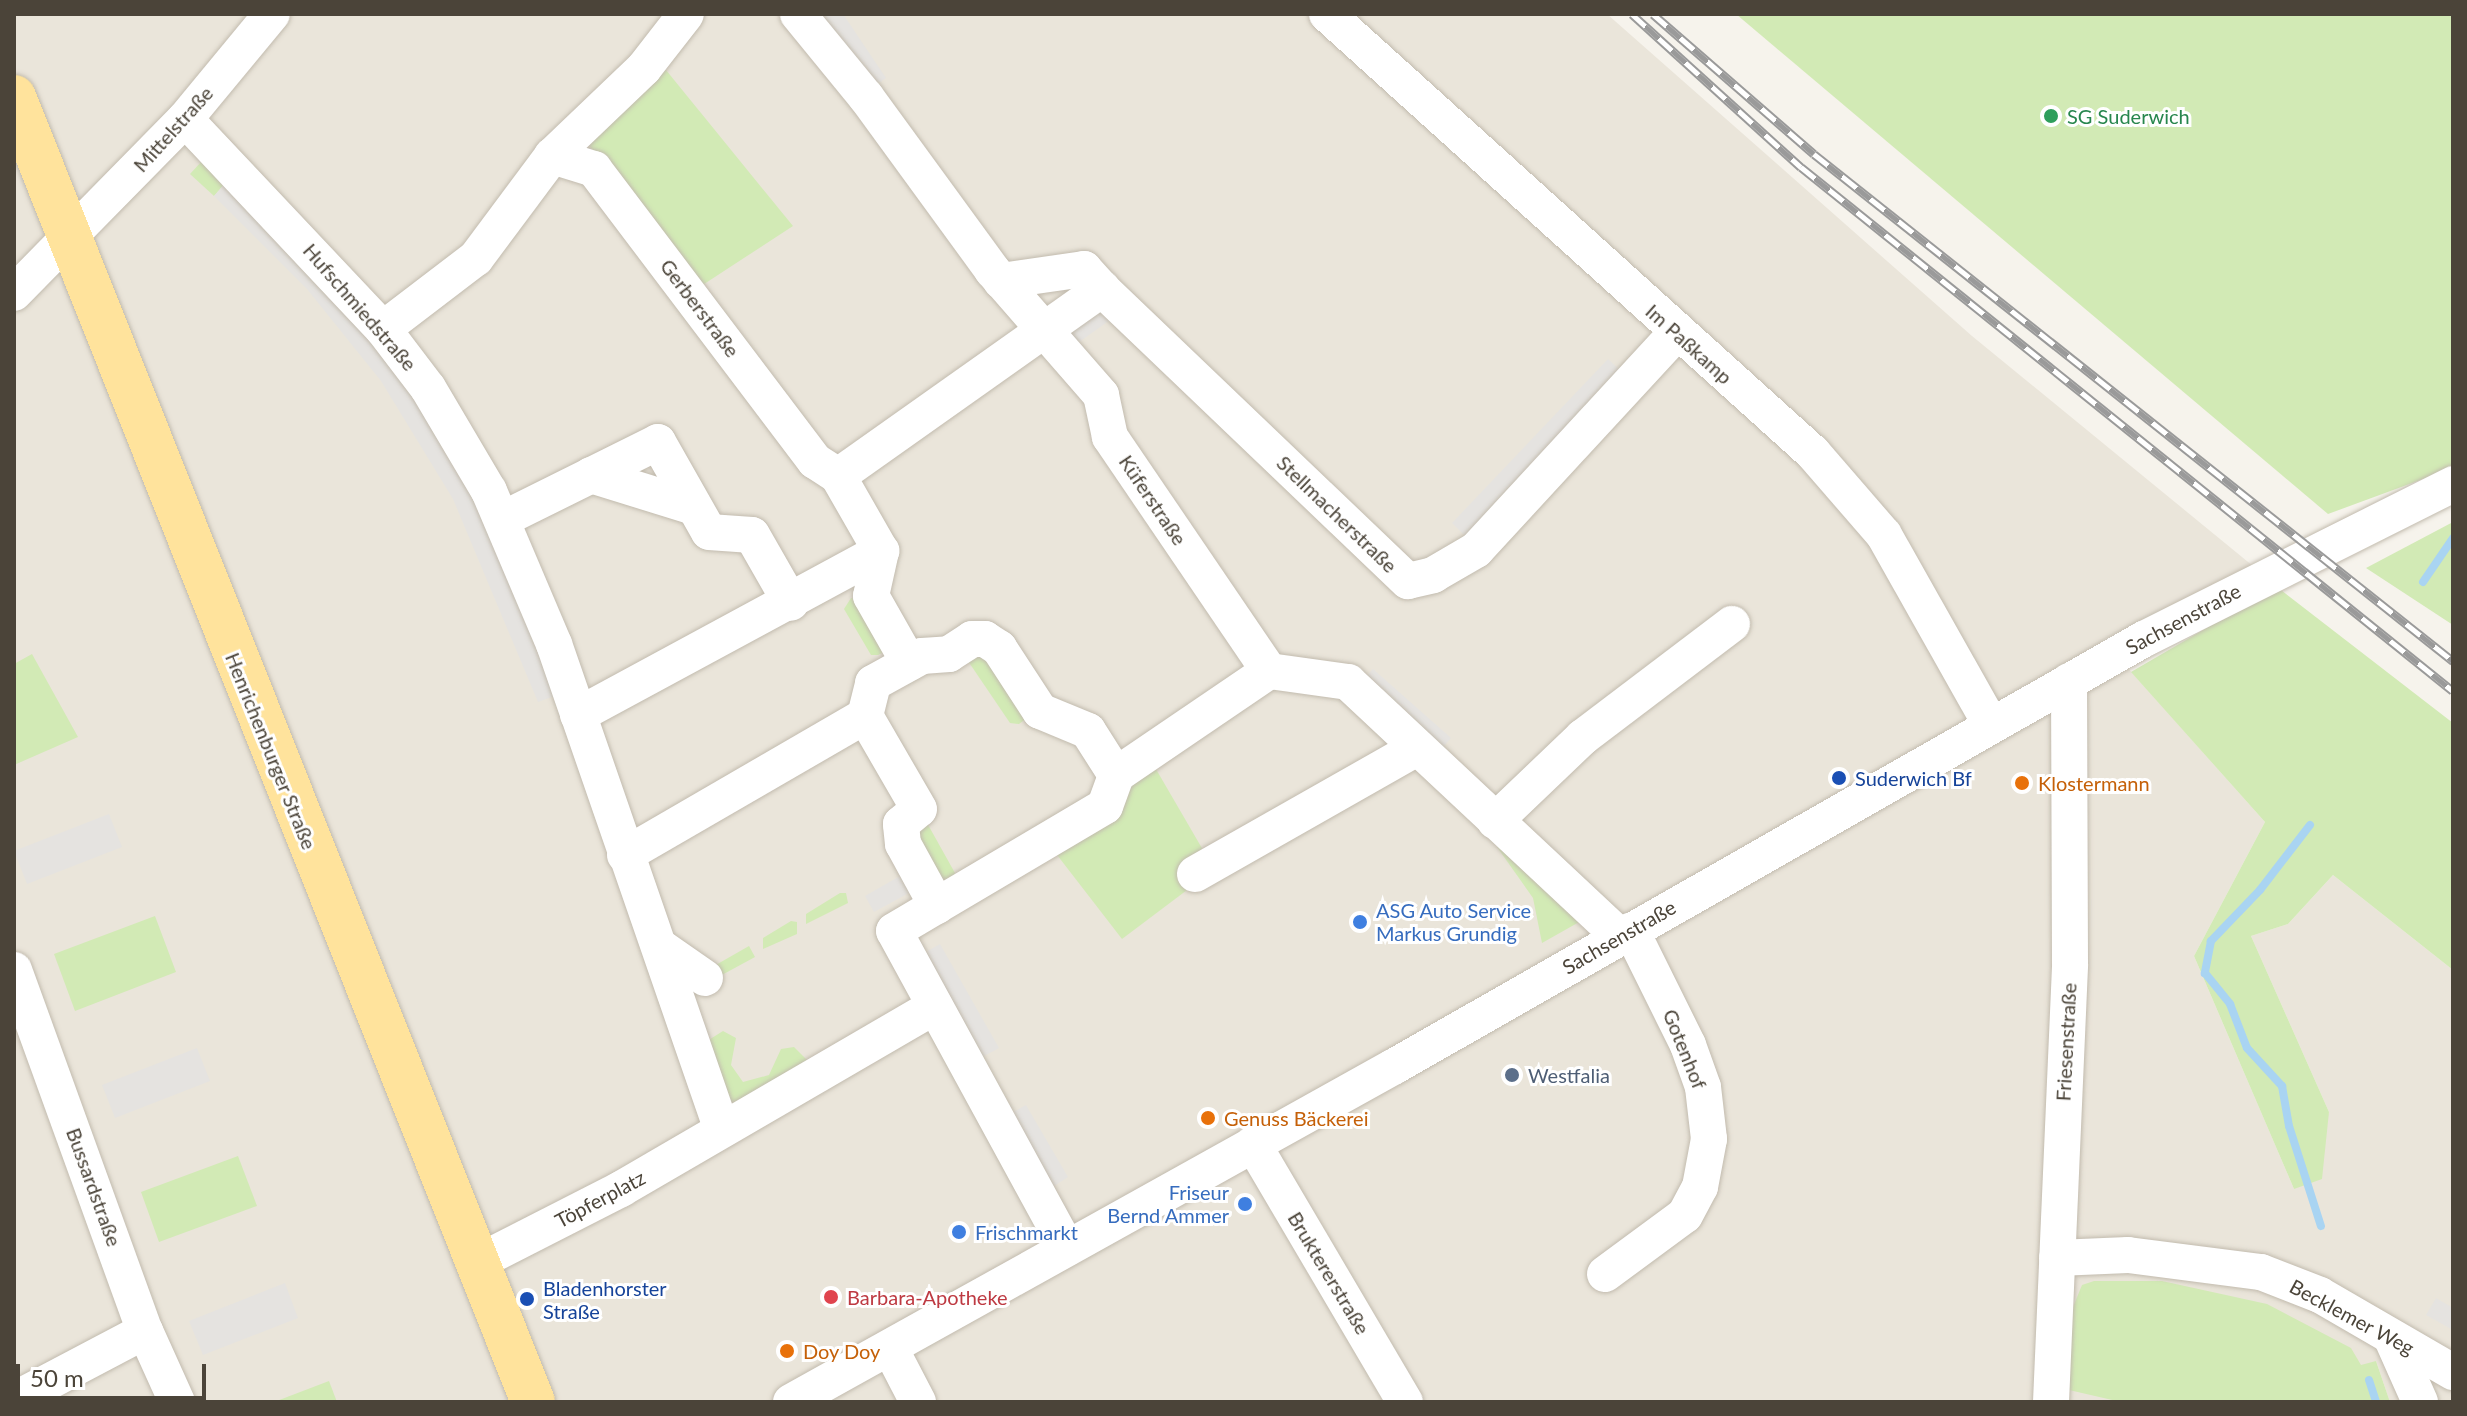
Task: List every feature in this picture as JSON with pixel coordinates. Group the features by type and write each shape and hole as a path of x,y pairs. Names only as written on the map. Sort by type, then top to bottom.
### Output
{"main road":[{"name":"Henrichenburger Straße","path":"14,97 533,1402"}],"street":[{"name":"Mittelstraße","path":"14,293 185,119 272,14"},
{"path":"383,329 476,258 552,156 644,68 686,14"},
{"path":"798,14 1001,281 1044,328"},
{"name":"Im Paßkamp","path":"1327,14 1676,333 1813,453 1884,535 1991,725"},
{"name":"Hufschmiedstraße","path":"185,119 383,329 428,388 503,519 574,666 582,727"},
{"name":"Gerberstraße","path":"552,156 594,169 815,461 838,476 881,551"},
{"name":"Stellmacherstraße","path":"1001,281 1084,269 1408,581 1433,575 1476,550 1676,333"},
{"path":"838,476 1102,289"},
{"name":"Küferstraße","path":"1044,328 1101,395 1110,437 1269,671"},
{"path":"503,519 658,442 709,532 752,535 791,603"},
{"path":"591,475 694,507"},
{"name":"Sachsenstraße","path":"791,1402 2069,681 2407,503 2453,484"},
{"path":"722,1130 582,727 881,551"},
{"path":"881,551 871,596 909,663"},
{"path":"1495,821 1583,737 1732,624"},
{"path":"937,906 903,844 901,824 919,809 865,716 873,683 909,663 949,654 972,639 985,639 999,648 1040,711 1088,731 1116,775"},
{"path":"1067,1248 935,1006 904,964 894,931 1105,806 1116,775 1269,671 1348,682 1495,821 1625,933"},
{"name":"Friesenstraße","path":"2051,1402 2070,964 2069,681"},
{"path":"625,855 865,716"},
{"path":"1195,874 1417,748"},
{"name":"Gotenhof","path":"1605,1274 1685,1215 1700,1187 1709,1139 1703,1087 1688,1045 1625,933"},
{"path":"659,946 705,978"},
{"name":"Bussardstraße","path":"14,970 145,1331 177,1402"},
{"name":"Töpferplatz","path":"476,1263 722,1130 884,1030 935,1006"},
{"name":"Bruktererstraße","path":"1253,1144 1405,1402"},
{"name":"Becklemer Weg","path":"2057,1258 2128,1255 2261,1272 2320,1295 2453,1372"},
{"path":"14,1400 145,1331"},
{"path":"2392,1339 2420,1402"},
{"path":"890,1348 918,1402"}],"shaded area":[{"path":"14,14 1607,14 1972,336 2253,566 2103,640 2265,822 2194,956 2294,1189 2329,1112 2251,936 2288,924 2333,875 2453,970 2453,1402 2390,1402 2376,1361 2367,1402 14,1402"},
{"path":"820,14 843,14 886,78 870,89"},
{"path":"227,181 396,371 467,483 557,695 538,702 453,499 381,381 307,289 214,196"},
{"path":"1103,298 1117,315 1068,350 1055,333"},
{"path":"1608,359 1622,372 1465,536 1452,523"},
{"path":"1373,669 1451,738 1437,754 1360,684"},
{"path":"109,814 122,847 27,884 14,851"},
{"path":"900,876 909,893 874,912 865,896"},
{"path":"940,944 999,1048 977,1060 919,956"},
{"path":"197,1048 210,1081 115,1118 102,1085"},
{"path":"1026,1105 1068,1177 1051,1188 1008,1115"},
{"path":"285,1283 298,1318 203,1355 189,1321"},
{"path":"2436,1298 2453,1308 2453,1330 2426,1315"}],"green space":[{"path":"1736,14 2453,14 2453,468 2328,514"},
{"path":"666,70 793,226 698,288 585,140"},
{"path":"202,161 227,181 214,196 190,174"},
{"path":"2453,522 2453,625 2366,568"},
{"path":"2277,587 2453,723 2453,970 2333,875 2288,924 2251,936 2329,1112 2322,1179 2294,1189 2194,956 2265,822 2131,672"},
{"path":"851,598 860,599 884,652 871,655 844,609"},
{"path":"979,647 1027,718 1019,724 1010,723 968,661"},
{"path":"32,654 78,737 14,765 14,664"},
{"path":"1153,764 1210,862 1207,875 1122,939 1054,851"},
{"path":"922,814 955,873 954,881 939,889 913,848"},
{"path":"1506,840 1581,921 1542,943 1533,898 1497,847"},
{"path":"840,893 846,893 848,903 806,924 806,914"},
{"path":"155,916 176,972 75,1011 54,954"},
{"path":"791,921 797,922 797,934 763,949 763,938"},
{"path":"749,946 755,957 720,976 714,966"},
{"path":"723,1031 736,1038 731,1065 743,1082 769,1075 781,1049 794,1047 810,1063 732,1108 707,1041"},
{"path":"238,1156 257,1206 159,1242 141,1192"},
{"path":"2094,1281 2162,1281 2267,1304 2351,1348 2361,1365 2376,1361 2390,1402 2121,1402 2069,1390 2071,1312 2082,1285"},
{"path":"329,1381 337,1402 274,1402"}],"waterway":[{"path":"2423,582 2453,538"},
{"path":"2310,825 2260,890 2211,941 2205,973 2230,1004 2247,1048 2282,1086 2289,1126 2321,1226"},
{"path":"2369,1380 2376,1402"}],"railway":[{"path":"1632,14 1801,167 2453,691"},
{"path":"1653,14 1814,154 2453,661"}],"place":[{"name":"SG Suderwich","path":"2051,116"},
{"name":"Suderwich Bf","path":"1839,778"},
{"name":"Klostermann","path":"2022,783"},
{"name":"ASG Auto Service Markus Grundig","path":"1360,922"},
{"name":"Westfalia","path":"1512,1075"},
{"name":"Genuss Bäckerei","path":"1208,1118"},
{"name":"Friseur Bernd Ammer","path":"1245,1204"},
{"name":"Frischmarkt","path":"959,1232"},
{"name":"Barbara-Apotheke","path":"831,1297"},
{"name":"Bladenhorster Straße","path":"527,1299"},
{"name":"Doy Doy","path":"787,1351"}]}
